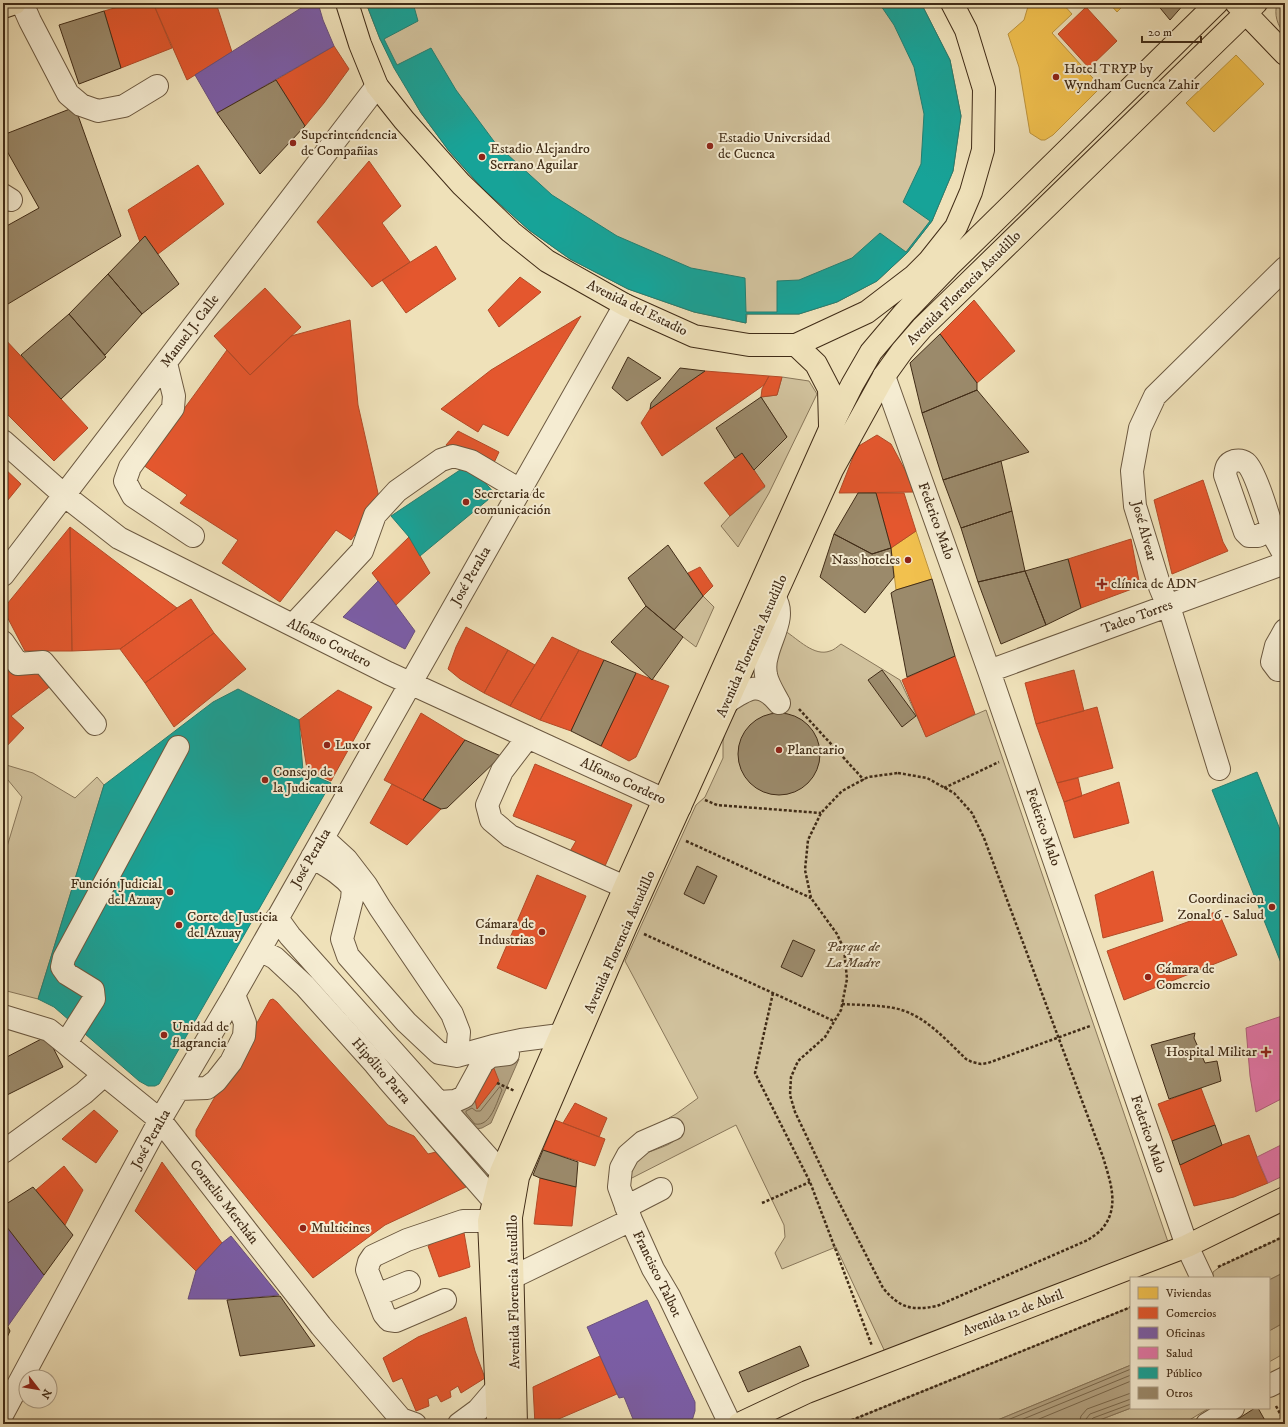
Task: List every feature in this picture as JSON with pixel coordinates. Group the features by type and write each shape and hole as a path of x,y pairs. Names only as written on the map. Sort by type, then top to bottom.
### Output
{"main road":[{"path":"3,7 15,3"},
{"name":"Avenida del Estadio","path":"347,3 360,44 377,86 404,120 461,184 511,232 547,261 625,305 694,336 749,345 796,345 867,312 914,276 929,261 956,227 971,192 983,150 984,89 966,30 952,3"},
{"name":"Avenida Florencia Astudillo","path":"516,1424 513,1277 510,1217 518,1177 626,926 672,803 830,429 852,385 871,352 904,313 950,265 1217,3"},
{"path":"1246,6 1285,54"},
{"name":"Avenida Florencia Astudillo","path":"498,1424 492,1211 501,1172 625,887 727,702 832,470 884,376 922,328 1246,6"},
{"path":"929,261 937,314"},
{"path":"796,345 816,364 829,390 830,429"},
{"name":"Avenida 12 de Abril","path":"739,1424 807,1392 1187,1246 1285,1198"}],"street":[{"path":"22,3 68,94 81,105 98,111 124,106 157,86"},
{"name":"Manuel J. Calle","path":"3,575 377,86"},
{"name":"José Alvear","path":"1219,769 1172,616 1160,587 1135,506 1132,471 1140,428 1155,396 1285,268"},
{"name":"José Peralta","path":"3,1413 160,1120 260,950 625,305"},
{"path":"166,363 174,396 173,408 130,467 125,481 133,496 193,536"},
{"name":"Federico Malo","path":"884,376 990,671 1187,1246 1202,1277"},
{"name":"Alfonso Cordero","path":"3,441 64,496 119,538 411,683 672,803"},
{"path":"293,625 362,551 375,515 397,491 441,460 453,456 471,461 520,490"},
{"path":"1273,529 1258,536 1249,536 1245,532 1225,475 1226,467 1232,461 1240,460 1246,462 1252,471 1260,495 1273,529 1277,541 1285,556"},
{"path":"1235,506 1260,495"},
{"name":"Tadeo Torres","path":"990,671 1285,563"},
{"path":"727,702 740,693 755,688 768,692 779,703 770,686 766,672 766,658 778,622 779,609 777,601 774,597"},
{"path":"1285,630 1276,646 1272,662 1278,670 1285,669"},
{"path":"3,642 18,664 43,662 95,724"},
{"path":"528,737 502,770 487,805 491,820 510,836 625,887"},
{"path":"66,1044 94,999 93,990 67,974 62,968 64,958 178,748"},
{"path":"323,838 346,860 366,885 452,1014 458,1032 457,1056"},
{"path":"312,857 337,872 349,882 353,888 352,899 342,939 348,956 406,1022 439,1053 457,1056 500,1044 521,1040 557,1041"},
{"path":"345,925 380,908"},
{"name":"Hipólito Parra","path":"277,918 290,936 501,1172"},
{"name":"Hipólito Parra","path":"260,950 275,958 305,986 375,1064 492,1211"},
{"path":"179,1089 207,1088 216,1081 230,1062 244,1036 245,1023 234,995"},
{"name":"Cornelio Merchán","path":"3,1016 49,1030 160,1120 321,1326 401,1419 415,1424"},
{"path":"439,1102 455,1101 464,1097 483,1062 491,1056 557,1041"},
{"path":"3,1152 84,1092 104,1075"},
{"path":"661,1189 628,1214 619,1186 620,1174 623,1162 634,1148 643,1142 673,1129"},
{"path":"445,1300 396,1321 389,1320 384,1314 367,1270 369,1262 374,1256 406,1240 492,1211"},
{"name":"Francisco Talbot","path":"513,1277 628,1214 653,1269 669,1296 730,1424"},
{"path":"377,1295 409,1282"},
{"path":"1272,1396 1285,1378"},
{"path":"459,1424 478,1410 496,1389"},
{"path":"1207,1424 1231,1409"}],"path":[{"path":"797,707 864,780"},
{"path":"944,788 1018,754"},
{"path":"898,773 927,778 944,788 954,793 972,813 984,838 1103,1157 1112,1187 1113,1202 1109,1217 1100,1230 1088,1240 937,1306 922,1309 906,1307 893,1299 883,1288 825,1175 795,1112 790,1095 791,1077 798,1061 825,1036 841,1010 847,979 844,949 838,934 811,898 805,870 808,840 821,813 842,791 868,777 898,773"},
{"path":"703,799 717,805 821,813"},
{"path":"681,839 811,898"},
{"path":"640,932 834,1021"},
{"path":"773,993 755,1073 810,1182 879,1365"},
{"path":"842,1004 894,1008 913,1014 930,1025 966,1058 972,1062 981,1064 1002,1059 1109,1019"},
{"path":"762,1203 810,1182"},
{"path":"1202,1277 1221,1266 1285,1236"},
{"path":"842,1424 1130,1307"},
{"path":"1272,1396 1285,1423"}],"green space":[{"path":"366,3 921,3 950,60 961,116 953,171 932,221 907,253 877,281 837,302 799,314 747,314 746,323 694,312 628,289 570,259 529,230 483,189 449,151 421,113 380,39"},
{"path":"1277,3 1285,3 1285,34 1277,20"},
{"path":"782,377 809,381 817,394 769,493 738,547 721,526 730,516 765,487 754,470 787,437 761,397 777,395"},
{"path":"703,596 714,607 696,647 674,630"},
{"name":"Parque de La Madre","path":"785,631 806,646 818,652 831,651 841,644 900,680 926,736 986,710 1168,1242 886,1354 836,1247 782,1269 775,1253 785,1237 784,1225 736,1125 626,1181 633,1166 639,1158 647,1153 668,1145 676,1139 673,1120 669,1118 698,1098 625,961 696,805 705,797 723,758 723,741 725,732 739,706 770,680"},
{"path":"3,764 33,773 75,798 97,777 104,785 38,999 3,990 3,860 22,797 3,774"},
{"path":"1285,1236 1285,1272 1270,1280 1270,1277 1213,1277 1213,1272 1221,1266"},
{"path":"1130,1307 1130,1365 988,1424 842,1424"},
{"path":"1285,1322 1285,1353 1270,1361 1270,1330"},
{"path":"1130,1408 1207,1409 1183,1424 1089,1424"}],"water":[{"path":"519,1059 491,1123 482,1128 476,1129 455,1106 475,1098 477,1109 497,1083 491,1061 500,1063"},
{"path":"1285,1272 1285,1322 1270,1330 1270,1280"},
{"path":"1130,1365 1130,1408 1089,1424 988,1424"}],"building: Viviendas":[{"name":"Hotel TRYP by Wyndham Cuenca Zahir","path":"1029,3 1062,3 1072,14 1052,33 1101,87 1053,135 1045,140 1041,140 1030,133 1019,67 1008,34 1024,20"},
{"path":"1109,3 1126,3 1117,12"},
{"path":"1236,55 1264,84 1214,132 1186,103"},
{"path":"916,531 932,579 896,590 891,548"}],"building: Comercios":[{"path":"132,3 153,3 172,48 121,68 104,11"},
{"path":"153,3 216,3 232,52 187,80"},
{"path":"1086,7 1117,41 1089,68 1058,34"},
{"path":"334,46 349,69 305,126 276,80"},
{"path":"369,161 401,206 382,223 410,262 372,287 317,222"},
{"path":"198,165 224,204 158,254 145,236 140,242 128,210"},
{"path":"436,246 456,279 406,313 382,280"},
{"path":"520,277 541,292 499,327 488,310"},
{"path":"265,288 301,327 250,375 214,336"},
{"path":"974,300 1015,351 977,383 940,334"},
{"path":"581,316 508,436 483,424 478,432 441,409 491,370"},
{"path":"350,320 358,405 380,502 351,540 336,530 280,602 222,563 238,540 180,503 187,495 143,465 227,350 250,375 291,336"},
{"path":"3,337 88,428 54,461 3,410"},
{"path":"705,371 769,376 764,385 662,456 641,423 650,409"},
{"path":"769,376 782,377 777,395 761,397 762,389"},
{"path":"458,431 499,452 492,467 446,445"},
{"path":"877,435 891,444 905,470 914,492 839,493 857,447"},
{"path":"742,453 765,486 730,516 704,483"},
{"path":"3,467 21,484 3,506"},
{"path":"1203,480 1223,542 1228,551 1172,574 1154,500"},
{"path":"876,493 904,493 916,531 891,548"},
{"path":"70,527 177,608 120,649 72,651"},
{"path":"70,527 72,651 25,651 3,609"},
{"path":"409,537 430,573 396,605 372,573"},
{"path":"1131,539 1140,586 1081,608 1068,559"},
{"path":"700,567 713,586 703,596 688,573"},
{"path":"191,599 214,633 145,683 120,649"},
{"path":"466,627 508,650 484,693 460,679 448,669 456,647"},
{"path":"214,633 246,669 174,727 145,683"},
{"path":"552,637 579,650 540,720 510,706"},
{"path":"508,650 535,665 510,706 484,693"},
{"path":"579,650 604,660 571,731 540,720"},
{"path":"955,656 975,714 926,737 902,680"},
{"path":"3,657 14,674 37,671 52,685 11,716 24,728 3,750"},
{"path":"1074,670 1084,711 1036,724 1025,683"},
{"path":"636,673 669,686 636,757 629,761 601,746"},
{"name":"Luxor","path":"338,690 372,707 331,781 307,769 299,720"},
{"path":"1097,707 1113,768 1057,783 1036,724"},
{"path":"421,713 465,740 423,800 384,780"},
{"path":"535,764 632,805 605,866 569,853 576,841 513,816"},
{"path":"1078,778 1082,796 1064,802 1057,783"},
{"path":"1119,782 1129,823 1074,838 1064,802"},
{"path":"392,784 441,809 407,845 370,823"},
{"path":"1153,871 1163,921 1103,938 1095,895"},
{"name":"Cámara de Industrias","path":"537,875 586,896 546,989 497,968"},
{"name":"Cámara de Comercio","path":"1218,911 1237,955 1124,1000 1107,951"},
{"path":"273,999 388,1125 414,1136 428,1154 436,1152 466,1187 385,1225 313,1278 196,1136 196,1130 270,1000"},
{"path":"491,1061 499,1081 477,1109 471,1079"},
{"path":"1201,1088 1215,1125 1172,1141 1158,1104"},
{"path":"575,1103 607,1118 599,1137 563,1123"},
{"path":"94,1110 118,1131 96,1163 62,1139"},
{"path":"555,1120 605,1139 595,1166 543,1150"},
{"path":"1249,1135 1268,1183 1234,1197 1194,1206 1180,1165 1222,1145"},
{"path":"162,1162 222,1243 196,1271 135,1211"},
{"path":"64,1166 83,1190 65,1225 36,1190"},
{"path":"540,1178 576,1187 572,1226 534,1224"},
{"path":"463,1227 470,1267 439,1277 428,1246"},
{"path":"466,1317 475,1351 485,1378 461,1393 458,1386 450,1391 451,1397 441,1402 437,1395 428,1399 429,1406 416,1411 402,1378 393,1382 383,1358 418,1337"},
{"path":"600,1356 617,1394 547,1424 535,1424 533,1387"}],"building: Oficinas":[{"path":"309,3 318,3 323,20 334,46 217,113 195,75"},
{"path":"378,581 415,631 405,649 343,617"},
{"path":"3,1222 44,1275 8,1326 3,1317"},
{"path":"231,1236 279,1295 235,1299 188,1299 196,1271 222,1243"},
{"path":"647,1300 695,1402 695,1411 691,1424 635,1424 624,1397 619,1398 587,1327"}],"building: Salud":[{"name":"Hospital Militar","path":"1285,1015 1285,1097 1256,1112 1250,1076 1246,1028"},
{"path":"1285,1143 1285,1175 1268,1183 1257,1157"}],"building: Público":[{"name":"Estadio Alejandro Serrano Aguilar","path":"366,3 413,3 418,21 384,39 397,65 431,48 456,90 496,144 552,195 617,236 691,268 745,278 746,312 777,312 777,281 799,280 852,258 880,233 906,252 930,221 903,202 921,164 924,114 914,67 894,25 879,3 921,3 950,60 961,116 953,171 932,221 907,253 877,281 837,302 799,314 746,314 746,323 694,312 628,289 570,259 529,230 483,189 449,151 421,113 394,68 380,39"},
{"path":"469,464 495,494 420,556 409,537 391,516"},
{"name":"Función Judicial del Azuay","path":"238,689 299,720 303,771 331,783 159,1084 155,1086 148,1086 139,1081 54,1007 38,999 104,785 213,702"},
{"name":"Coordinacion Zonal 6 - Salud","path":"1257,772 1285,842 1285,973 1212,790"}],"building: Otros":[{"path":"1156,3 1185,3 1170,20"},
{"path":"104,11 121,68 79,84 59,25"},
{"path":"276,80 305,126 260,174 217,113"},
{"path":"75,107 121,236 3,307 3,228 39,208 3,144 3,135"},
{"path":"145,236 179,284 142,314 108,274"},
{"path":"108,274 142,314 105,355 69,314"},
{"path":"69,314 106,357 61,399 21,355"},
{"path":"940,334 977,383 977,390 922,413 910,363"},
{"path":"628,357 661,378 627,401 612,388"},
{"path":"680,368 705,371 650,409 651,403"},
{"path":"977,390 1029,452 943,480 922,413"},
{"path":"761,397 787,437 754,470 742,453 735,458 716,428"},
{"path":"1001,461 1012,511 961,528 943,480"},
{"path":"858,493 876,493 891,548 872,554 834,534"},
{"path":"1012,511 1025,571 978,582 961,528"},
{"path":"834,534 872,554 891,548 894,577 865,613 820,577"},
{"path":"668,545 703,596 674,630 646,606 628,578"},
{"path":"1068,559 1081,608 1046,625 1025,571"},
{"path":"1025,571 1046,625 1001,644 978,582"},
{"path":"932,579 955,656 907,677 891,593 896,590"},
{"path":"646,606 683,637 652,680 611,642"},
{"path":"604,660 636,673 601,746 571,731"},
{"path":"882,670 916,716 902,727 868,680"},
{"name":"Planetario","path":"779,713 795,716 808,725 817,738 820,754 817,770 808,783 795,792 779,795 763,792 750,783 741,770 738,754 741,738 750,725 763,716"},
{"path":"465,740 501,756 447,808 441,809 423,800"},
{"path":"697,866 717,876 704,904 684,894"},
{"path":"793,940 815,950 802,977 781,967"},
{"path":"1195,1033 1194,1038 1205,1063 1217,1061 1221,1081 1169,1099 1151,1045"},
{"path":"47,1036 63,1067 3,1097 3,1059"},
{"path":"1215,1125 1222,1145 1180,1165 1172,1141"},
{"path":"543,1150 578,1162 576,1187 533,1175"},
{"path":"33,1187 73,1235 44,1275 3,1222 3,1206"},
{"path":"280,1296 315,1346 240,1356 227,1300"},
{"path":"3,1317 10,1331 3,1346"},
{"path":"800,1346 809,1366 748,1392 739,1372"},
{"path":"1253,1409 1259,1409 1267,1424 1230,1424"}],"place":[{"name":"Hotel TRYP by Wyndham Cuenca Zahir","path":"1056,77"},
{"name":"Superintendencia de Compañias","path":"293,143"},
{"name":"Estadio Universidad de Cuenca","path":"710,146"},
{"name":"Estadio Alejandro Serrano Aguilar","path":"482,157"},
{"name":"Secretaria de comunicación","path":"466,502"},
{"name":"Nass hoteles","path":"908,560"},
{"name":"clínica de ADN","path":"1102,584"},
{"name":"Luxor","path":"327,745"},
{"name":"Planetario","path":"779,750"},
{"name":"Consejo de la Judicatura","path":"265,780"},
{"name":"Función Judicial del Azuay","path":"170,892"},
{"name":"Coordinacion Zonal 6 - Salud","path":"1272,907"},
{"name":"Corte de Justicia del Azuay","path":"179,925"},
{"name":"Cámara de Industrias","path":"542,932"},
{"name":"Cámara de Comercio","path":"1148,977"},
{"name":"Unidad de flagrancia","path":"164,1035"},
{"name":"Hospital Militar","path":"1266,1052"},
{"name":"Multicines","path":"303,1228"}]}
